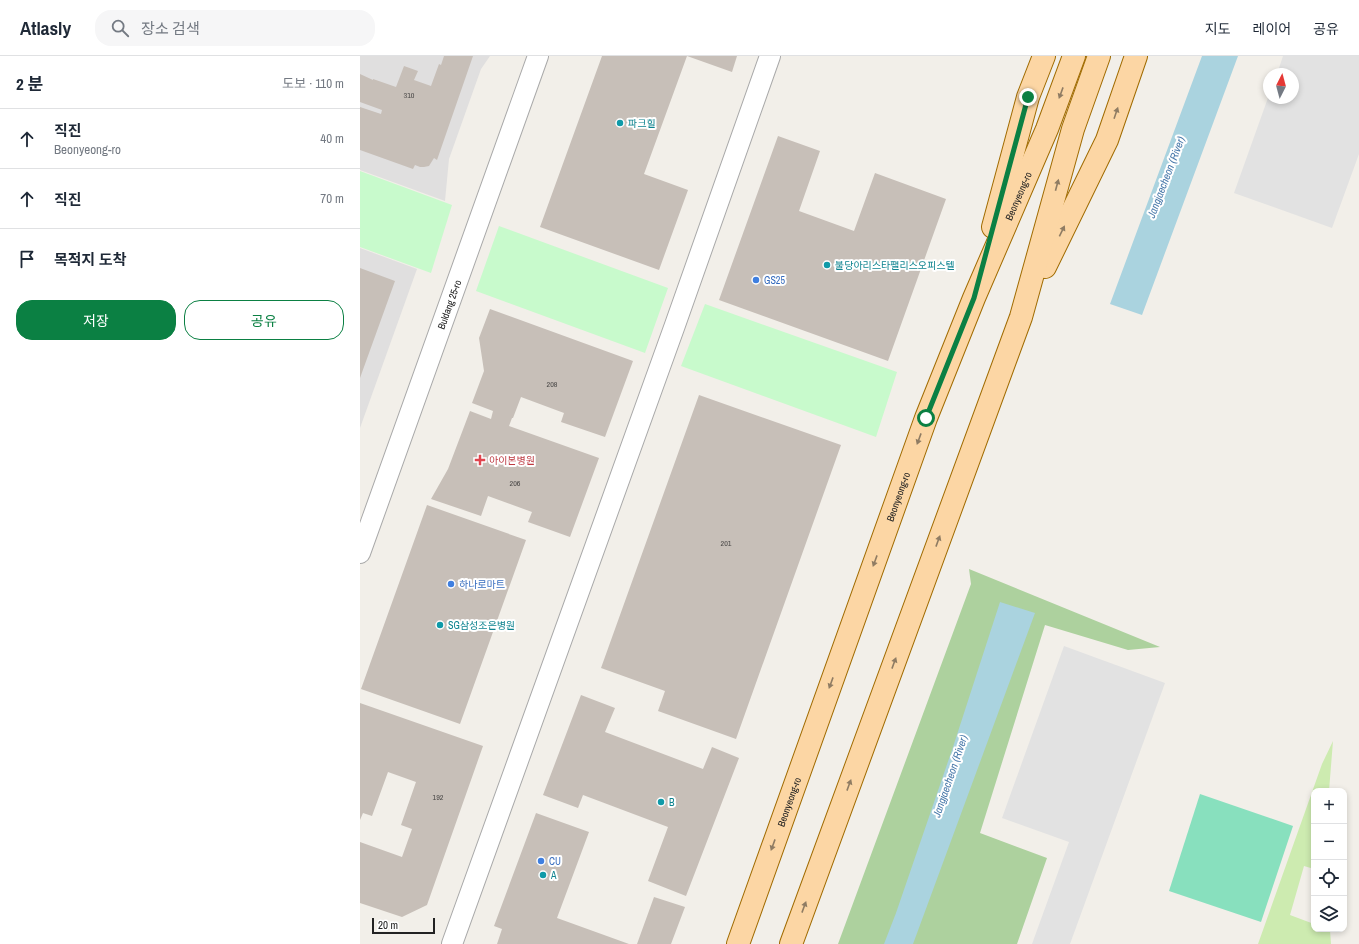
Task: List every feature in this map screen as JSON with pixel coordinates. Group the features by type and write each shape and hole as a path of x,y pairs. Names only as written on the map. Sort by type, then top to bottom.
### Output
{"main road":[{"path":"974,298 1028,97 1044,56"},
{"name":"Beonyeong-ro","path":"738,944 926,418 974,298 1047,129 1074,56"},
{"path":"791,944 1021,317 1073,129 1099,56"},
{"path":"1021,317 1107,140 1136,56"}],"street":[{"name":"Buldang 25-ro","path":"360,553 538,56"},
{"path":"452,944 770,56"}],"shaded area":[{"path":"360,56 490,56 481,69 449,159 445,201 360,170"},
{"path":"1283,56 1359,56 1359,154 1332,228 1234,193 1266,104 1299,104 1299,68 1279,68"},
{"path":"360,248 417,269 360,428"},
{"path":"1064,646 1165,683 1070,944 1032,944 1069,842 1002,818"}],"green space":[{"path":"360,171 452,205 431,273 360,247"},
{"path":"499,226 668,288 645,353 476,291"},
{"path":"705,304 897,372 876,437 681,366"},
{"path":"969,569 1160,647 1128,650 1045,625 980,833 1047,858 1017,944 838,944 971,584"},
{"path":"1333,741 1329,788 1313,788 1322,764"},
{"path":"1200,794 1293,826 1261,922 1169,891"},
{"path":"1311,795 1311,868 1304,866 1290,915 1311,923 1311,932 1330,932 1331,944 1258,944"}],"water":[{"name":"Jangjaecheon (River)","path":"1202,56 1238,56 1142,315 1110,304"},
{"name":"Jangjaecheon (River)","path":"1000,602 1035,613 913,944 884,944 953,747"}],"building":[{"path":"444,56 473,56 437,160 434,158 429,166 420,167 415,165 413,169 360,150 360,107 381,114 382,110 360,102 360,74 373,80 396,87 404,66 418,71 414,80 431,86 439,64 441,65"},
{"name":"파크힐","path":"602,56 687,56 644,174 688,190 659,270 540,227"},
{"path":"687,56 737,56 732,72"},
{"name":"불당아리스타팰리스오피스텔","path":"778,136 820,151 799,211 854,231 875,173 946,199 888,361 719,300"},
{"path":"360,268 395,281 360,378"},
{"path":"490,309 633,361 605,437 561,422 564,413 521,397 509,426 599,458 570,537 528,522 532,512 488,496 481,516 431,499 448,469 470,411 491,419 493,411 472,403 484,371 479,338"},
{"path":"699,395 841,445 736,739 658,711 665,691 601,668"},
{"name":"SG삼성조은병원","path":"427,505 526,540 460,724 361,689"},
{"name":"B","path":"581,695 615,708 605,732 703,769 712,747 739,758 686,896 648,881 668,827 583,795 578,808 543,795"},
{"path":"360,703 483,746 427,905 402,917 360,903 360,842 402,857 412,829 401,825 416,782 388,772 372,816 363,813 360,820"},
{"name":"A","path":"536,813 589,832 557,918 629,944 497,944 502,929 494,926"},
{"path":"654,897 685,907 671,944 637,944"}],"place":[{"name":"파크힐","path":"620,123"},
{"name":"불당아리스타팰리스오피스텔","path":"827,265"},
{"name":"GS25","path":"756,280"},
{"name":"아이본병원","path":"480,460"},
{"name":"하나로마트","path":"451,584"},
{"name":"SG삼성조은병원","path":"440,625"},
{"name":"B","path":"661,802"},
{"name":"CU","path":"541,861"},
{"name":"A","path":"543,875"}],"route":[{"path":"926,418 974,298 1028,97"}]}
